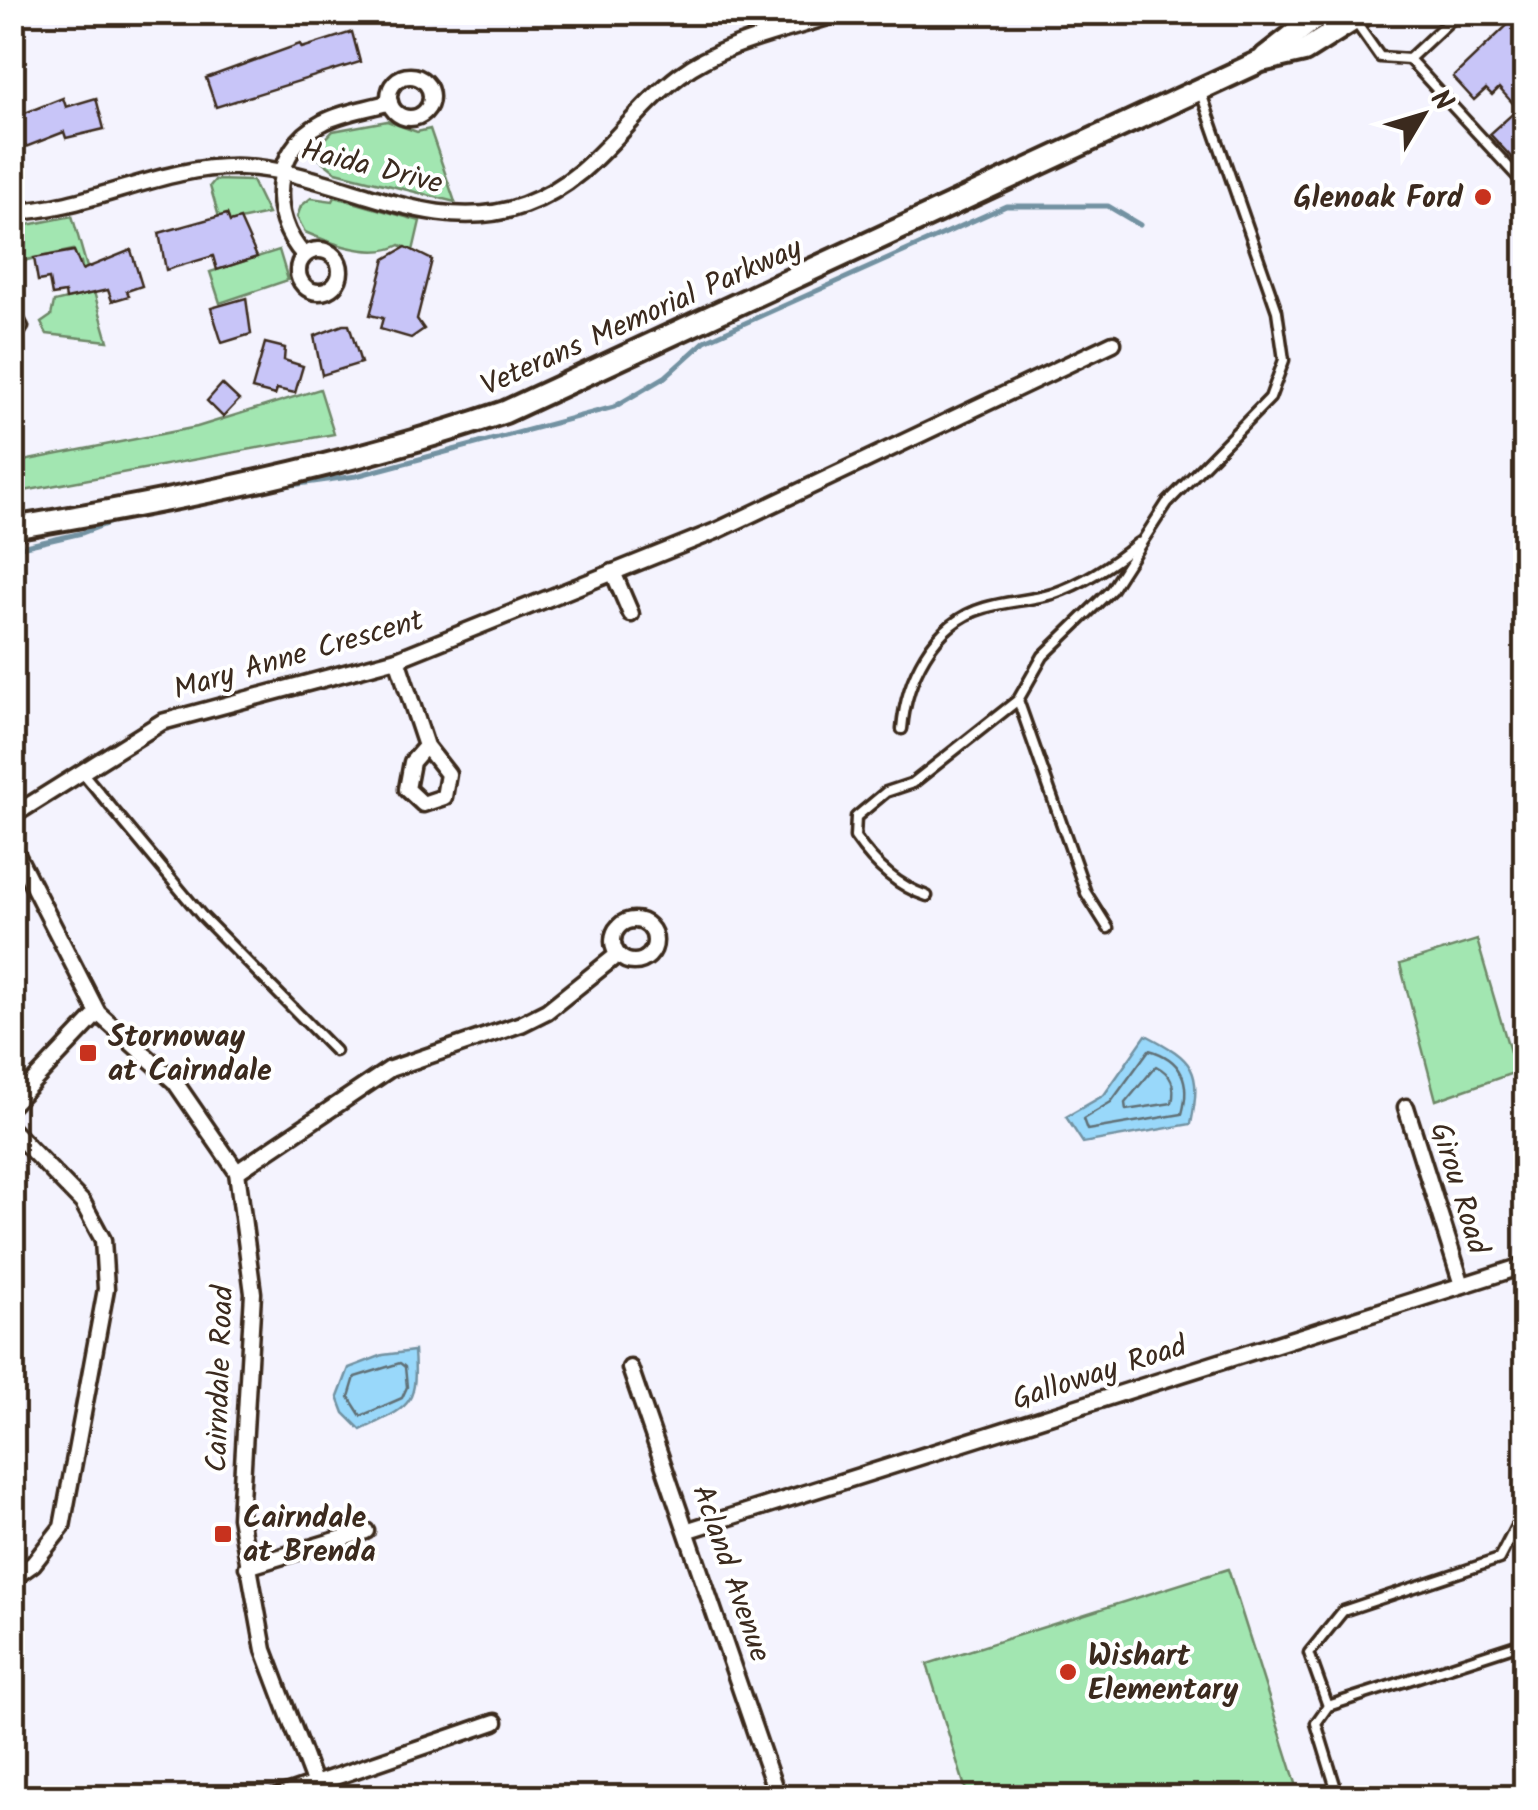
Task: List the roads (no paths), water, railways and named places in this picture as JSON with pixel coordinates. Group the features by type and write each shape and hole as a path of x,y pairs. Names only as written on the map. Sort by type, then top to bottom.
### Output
{"main road":[{"name":"Veterans Memorial Parkway","path":"1261,61 1322,12"},
{"name":"Veterans Memorial Parkway","path":"12,528 194,497 318,468 390,451 505,412 1261,61 1304,50 1360,16"}],"street":[{"name":"Haida Drive","path":"12,212 76,204 211,168 282,172 429,212 488,214 519,207 576,177 692,68 842,12"},
{"path":"304,255 282,224 282,172 312,129 326,120 390,102"},
{"name":"Mary Anne Crescent","path":"12,816 162,722 397,660 716,531 1114,342"},
{"path":"613,572 631,614"},
{"path":"397,660 426,746"},
{"name":"Cairndale Road","path":"12,844 98,1013 175,1082 237,1172 253,1292 240,1518 264,1650 317,1790"},
{"path":"237,1172 390,1069 521,1024 546,1011 618,955"},
{"path":"12,1104 98,1013"},
{"name":"Girou Road","path":"1406,1107 1462,1285"},
{"path":"12,1130 83,1203 103,1240 106,1289 62,1527 33,1564 12,1580"},
{"name":"Galloway Road","path":"689,1530 1526,1264"},
{"name":"Acland Avenue","path":"630,1368 689,1530 778,1798"},
{"path":"247,1567 366,1531"},
{"path":"274,1798 317,1790 495,1722"}],"lane":[{"path":"1360,16 1380,57 1409,58 1459,12"},
{"path":"1409,58 1526,186"},
{"path":"927,896 910,890 874,860 855,838 856,817 886,792 913,784 1018,700 1043,656 1112,590 1167,503 1270,398 1284,360 1277,311 1200,90"},
{"path":"12,306 23,326 12,344"},
{"path":"902,729 904,694 912,678 932,648 961,620 986,607 1032,600 1078,583 1142,540"},
{"path":"1018,700 1086,893 1108,928"},
{"path":"82,772 200,915 335,1051"},
{"path":"1328,1706 1310,1653 1343,1611 1500,1559 1526,1507"},
{"path":"1339,1798 1316,1723 1328,1706 1526,1642"}],"water":[{"path":"1146,1035 1175,1052 1191,1069 1195,1091 1191,1124 1083,1143 1066,1117 1104,1095"},
{"path":"414,1351 414,1384 407,1403 361,1430 344,1413 338,1397 349,1368 383,1355"}],"waterway":[{"path":"263,489 356,476 614,407 665,377 705,341 1006,206 1108,206 1140,225"},
{"path":"12,549 82,533 125,517"}],"place":[{"name":"Glenoak Ford","path":"1483,197"},
{"name":"Stornoway at Cairndale","path":"88,1053"},
{"name":"Cairndale at Brenda","path":"223,1534"},
{"name":"Wishart Elementary","path":"1068,1672"}]}
